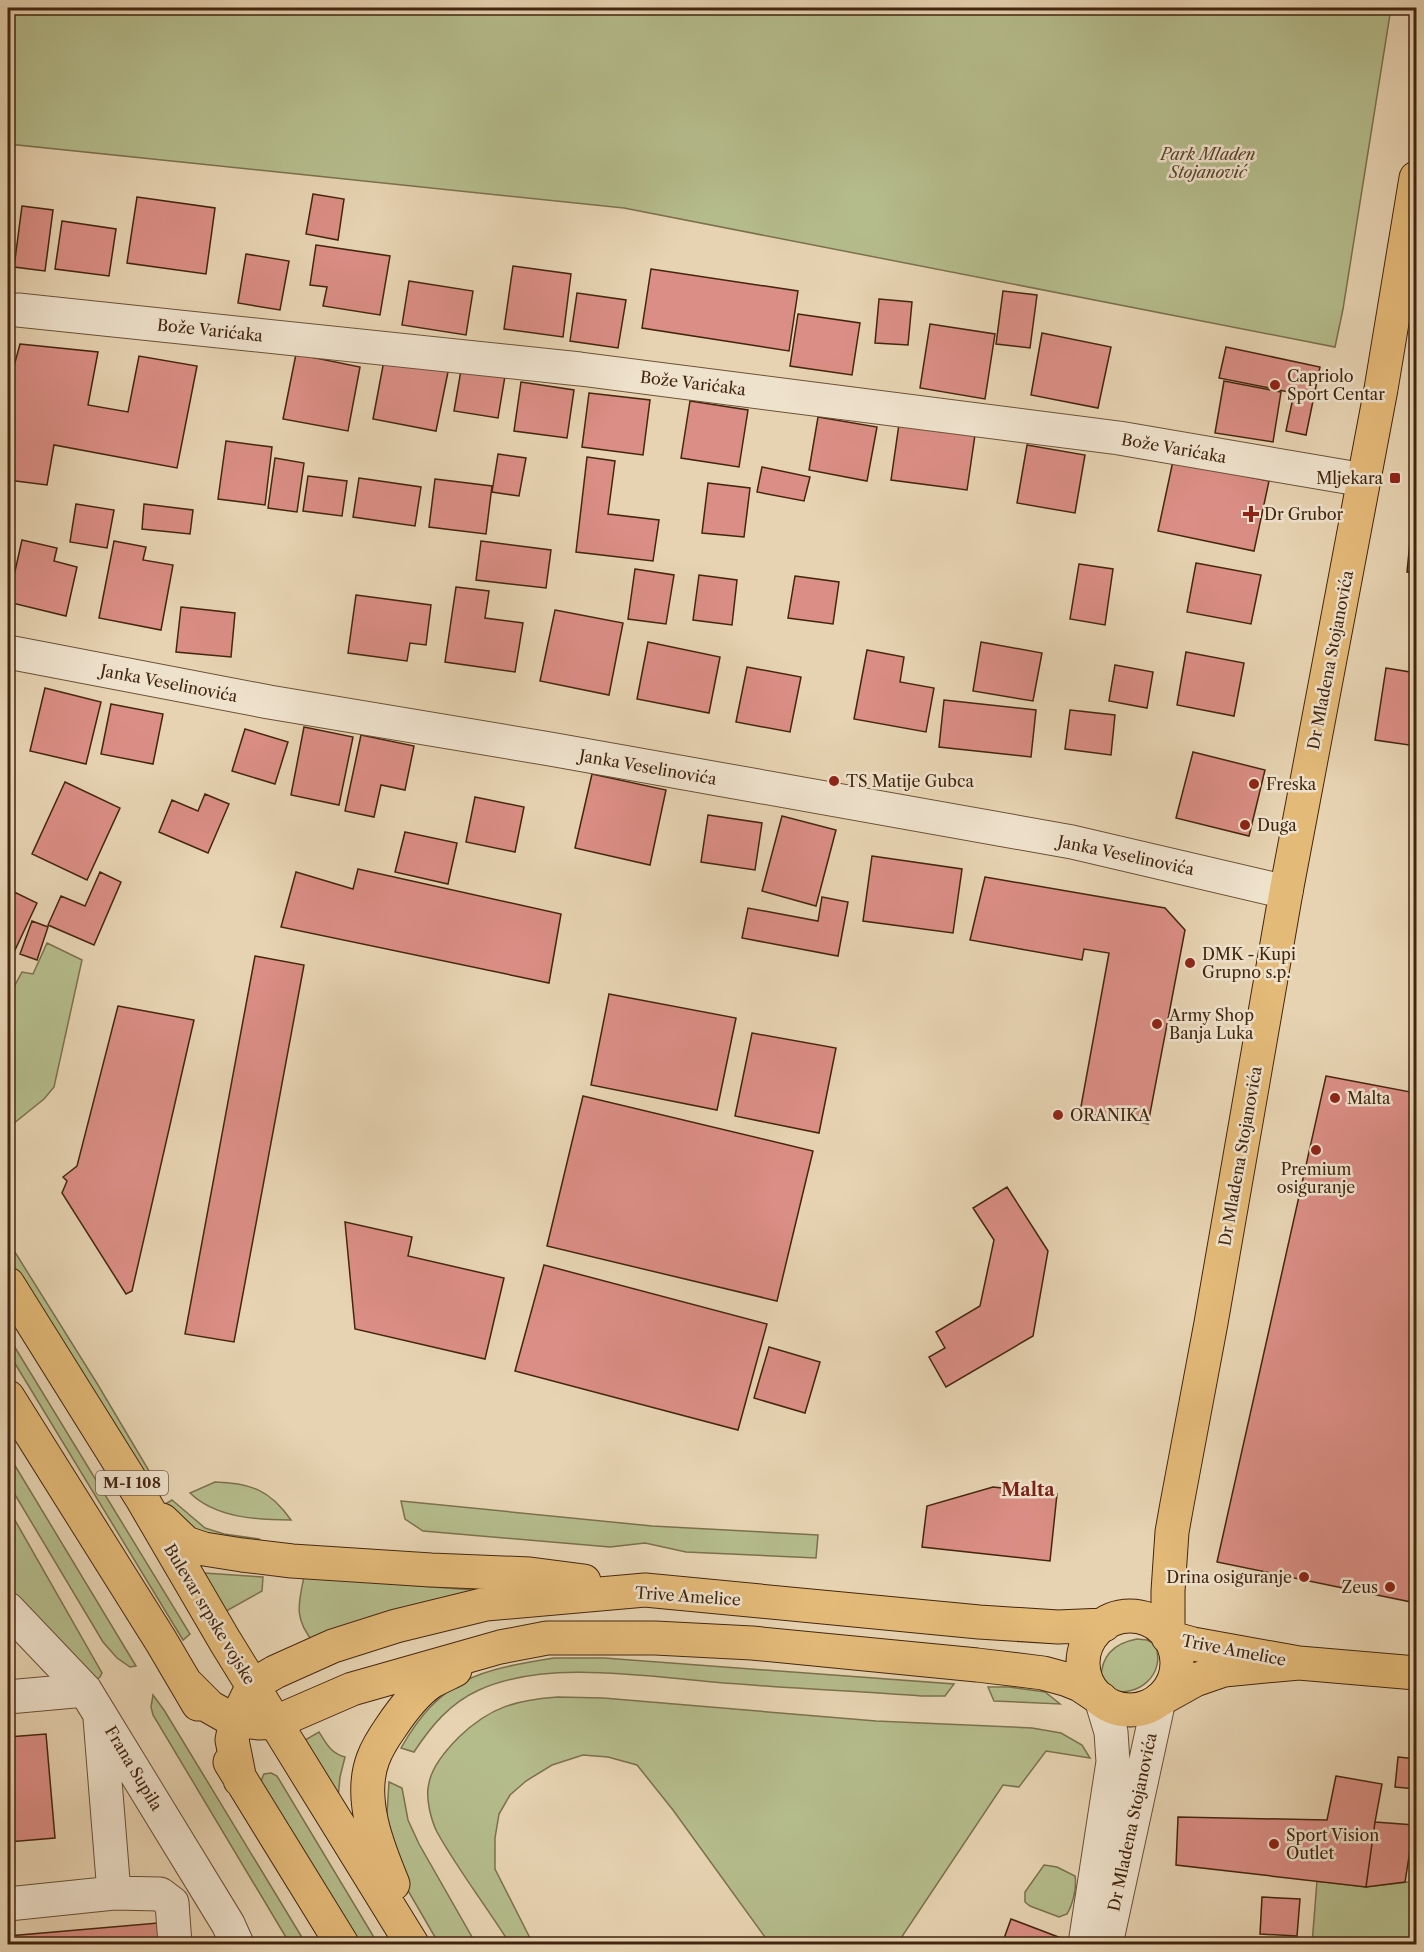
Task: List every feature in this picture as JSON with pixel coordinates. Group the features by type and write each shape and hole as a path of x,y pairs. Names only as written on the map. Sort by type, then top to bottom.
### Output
{"main road":[{"name":"Dr Mladena Stojanovića","path":"1168,1637 1172,1532 1286,892 1364,480 1416,178"},
{"name":"Bulevar srpske vojske","path":"8,1284 141,1497 217,1627 412,1944"},
{"name":"M-I 108","path":"8,1397 187,1684 240,1780 342,1944"},
{"path":"141,1497 186,1543 204,1549 292,1561 530,1574 645,1590"},
{"name":"Dr Mladena Stojanovića","path":"1116,1621 1150,1592 1172,1532"},
{"name":"Trive Amelice","path":"253,1685 275,1672 333,1646 396,1626 486,1604 645,1590 979,1622 1058,1627 1116,1621"},
{"path":"187,1684 210,1707 236,1720 258,1723 276,1722 352,1689 500,1647 547,1638 605,1637 752,1643 977,1665 1043,1674 1072,1682 1101,1700 1115,1708 1130,1710 1145,1708 1159,1700 1171,1685 1177,1667 1177,1655 1168,1637 1155,1623 1143,1618 1116,1621 1095,1632 1088,1642 1084,1665 1090,1687 1101,1700"},
{"name":"Trive Amelice","path":"1168,1637 1193,1644 1299,1663 1416,1672"},
{"path":"417,1944 376,1842 370,1816 368,1791 372,1762 379,1745 400,1713 429,1683 500,1647"},
{"name":"Trive Amelice","path":"1159,1700 1196,1680 1224,1670 1299,1663"},
{"path":"240,1780 231,1740 236,1720 253,1685"}],"street":[{"name":"Bože Varićaka","path":"18,310 591,370 1119,438 1364,480"},
{"name":"Janka Veselinovića","path":"8,652 269,702 550,749 1072,842 1286,892"},
{"name":"Frana Supila","path":"8,1609 93,1701 228,1924 237,1944"},
{"path":"8,1697 93,1701 114,1893"},
{"name":"Dr Mladena Stojanovića","path":"1085,1944 1113,1762 1111,1732 1101,1700"},
{"name":"Dr Mladena Stojanovića","path":"1106,1944 1159,1700"},
{"path":"8,1904 114,1893 160,1894 172,1903 175,1944"}],"green space":[{"name":"Park Mladen Stojanović","path":"15,8 1391,8 1335,347 624,208 8,144 8,68"},
{"path":"47,943 82,960 54,1087 44,1099 8,1128 8,998 22,972 33,974"},
{"path":"8,1241 152,1476 140,1475 8,1266"},
{"path":"8,1336 190,1634 183,1640 8,1352"},
{"path":"8,1454 136,1666 130,1667 117,1658 103,1642 8,1483"},
{"path":"215,1482 239,1484 259,1490 275,1502 291,1520 251,1518 224,1513 200,1501 190,1493"},
{"path":"172,1500 205,1528 224,1534 259,1539 262,1542 224,1547 160,1507"},
{"path":"401,1501 652,1526 818,1535 816,1558 686,1552 645,1543 610,1547 423,1531 405,1519"},
{"path":"8,1508 102,1673 94,1681 8,1595"},
{"path":"204,1573 263,1577 262,1591 221,1614"},
{"path":"304,1577 486,1591 314,1643 300,1619 299,1604"},
{"path":"1137,1639 1155,1644 1158,1655 1153,1674 1147,1682 1130,1691 1109,1690 1101,1679 1107,1657 1116,1647"},
{"path":"554,1658 604,1658 954,1684 945,1696 921,1696 594,1672 533,1675 505,1681 469,1695 442,1716 414,1752 401,1748 431,1706 464,1681 504,1667"},
{"path":"988,1687 1009,1687 1045,1692 1060,1704 994,1701"},
{"path":"153,1695 306,1944 290,1944 153,1715 151,1707"},
{"path":"558,1697 603,1698 876,1721 1032,1728 1061,1733 1082,1745 1090,1758 1046,1751 1019,1787 1003,1785 897,1944 770,1944 673,1810 637,1765 608,1757 583,1755 552,1765 526,1781 510,1795 499,1814 495,1838 495,1869 533,1944 510,1944 437,1832 429,1808 429,1783 433,1770 445,1752 470,1727 482,1719 516,1703"},
{"path":"319,1732 333,1751 345,1757 338,1798 300,1743"},
{"path":"271,1773 277,1776 378,1944 350,1944 261,1781 264,1774"},
{"path":"389,1782 402,1788 408,1820 419,1844 476,1944 439,1944 403,1882 386,1829"},
{"path":"1044,1865 1057,1867 1075,1876 1074,1895 1067,1914 1059,1917 1025,1902 1025,1892"},
{"path":"1317,1881 1366,1887 1416,1881 1416,1944 1312,1944"}],"building":[{"path":"313,194 344,199 338,240 306,234"},
{"path":"137,197 215,208 206,274 127,263"},
{"path":"22,206 53,210 45,271 14,267"},
{"path":"62,221 116,229 109,276 55,269"},
{"path":"316,245 390,256 380,315 323,306 327,287 310,285"},
{"path":"246,254 289,261 280,310 238,303"},
{"path":"513,266 571,274 563,337 504,329"},
{"path":"651,269 798,291 789,351 642,328"},
{"path":"409,281 473,291 466,335 402,325"},
{"path":"1003,291 1037,295 1030,348 996,344"},
{"path":"577,293 626,300 618,348 570,341"},
{"path":"879,299 912,302 908,345 875,343"},
{"path":"798,314 860,323 852,375 790,366"},
{"path":"930,324 995,334 985,399 920,388"},
{"path":"1042,333 1111,347 1098,408 1031,395"},
{"path":"20,344 98,352 88,405 128,412 139,356 197,366 177,468 54,445 47,485 8,480 8,388"},
{"path":"1226,347 1320,367 1306,435 1286,431 1294,393 1219,378"},
{"path":"296,354 360,367 348,431 283,419"},
{"path":"385,355 449,367 436,431 373,419"},
{"path":"461,370 505,376 498,418 454,411"},
{"path":"1224,381 1281,392 1273,442 1215,433"},
{"path":"521,382 574,390 567,438 514,431"},
{"path":"589,393 650,400 643,455 582,447"},
{"path":"690,401 748,410 739,467 681,458"},
{"path":"818,417 877,427 867,481 809,470"},
{"path":"899,424 975,435 967,490 891,480"},
{"path":"226,441 272,447 265,505 218,499"},
{"path":"1027,445 1085,455 1075,513 1017,503"},
{"path":"498,454 526,458 519,496 492,492"},
{"path":"587,457 615,461 608,514 659,520 653,561 576,552"},
{"path":"275,458 304,463 297,512 268,508"},
{"path":"1173,461 1269,481 1254,551 1158,531"},
{"path":"762,467 810,477 804,501 757,492"},
{"path":"308,476 347,481 342,516 303,511"},
{"path":"359,478 421,487 415,526 353,517"},
{"path":"435,479 492,486 486,534 429,527"},
{"path":"708,483 750,488 744,537 702,533"},
{"path":"76,504 114,510 107,548 70,542"},
{"path":"144,504 193,510 190,534 142,529"},
{"path":"1411,532 1416,532 1416,573 1407,572"},
{"path":"22,540 57,548 54,561 77,567 66,616 8,602"},
{"path":"114,541 146,547 143,560 173,565 161,630 99,618"},
{"path":"481,541 551,550 546,588 476,580"},
{"path":"1196,563 1261,575 1251,624 1187,612"},
{"path":"1079,564 1113,569 1105,625 1070,619"},
{"path":"635,569 674,575 666,624 628,619"},
{"path":"699,575 737,580 732,625 693,620"},
{"path":"795,576 839,582 833,624 788,618"},
{"path":"456,587 489,591 485,618 523,623 515,672 445,662"},
{"path":"356,595 431,605 426,645 410,643 407,661 348,653"},
{"path":"181,607 235,613 231,657 176,652"},
{"path":"555,610 623,623 609,695 540,681"},
{"path":"648,642 720,657 709,713 637,699"},
{"path":"981,642 1042,653 1033,701 973,691"},
{"path":"867,650 904,657 900,682 934,688 926,732 854,719"},
{"path":"1186,652 1244,663 1234,716 1177,705"},
{"path":"1115,665 1153,672 1147,708 1109,701"},
{"path":"747,667 801,677 790,732 736,722"},
{"path":"1386,668 1416,673 1416,746 1375,740"},
{"path":"45,688 101,702 86,764 30,751"},
{"path":"944,700 1036,710 1031,757 939,747"},
{"path":"111,704 163,714 153,764 101,754"},
{"path":"1070,710 1115,715 1111,755 1065,749"},
{"path":"304,727 353,737 339,805 291,795"},
{"path":"245,729 288,742 275,784 232,771"},
{"path":"361,735 414,746 405,790 381,785 374,817 345,811"},
{"path":"1193,752 1265,770 1249,836 1176,818"},
{"path":"592,774 666,790 650,865 575,848"},
{"path":"65,782 120,808 87,880 32,854"},
{"path":"205,794 229,804 208,853 159,832 172,800 198,811"},
{"path":"475,797 524,807 515,852 466,842"},
{"path":"708,815 762,823 755,870 701,862"},
{"path":"782,816 836,830 816,906 762,891"},
{"path":"405,832 457,843 448,884 395,872"},
{"path":"872,856 962,869 953,933 863,921"},
{"path":"358,869 561,914 549,983 281,927 296,872 353,889"},
{"path":"100,872 121,882 94,945 48,925 61,896 85,906"},
{"path":"985,877 1165,908 1185,930 1148,1124 1080,1112 1109,953 1084,949 1082,960 970,940"},
{"path":"8,889 37,903 15,950 8,947"},
{"path":"822,897 848,902 838,956 742,938 748,908 818,921"},
{"path":"32,921 48,927 37,960 20,954"},
{"path":"255,956 304,965 234,1342 185,1334"},
{"path":"609,994 736,1018 717,1110 591,1085"},
{"path":"118,1006 194,1020 132,1291 126,1294 62,1193 67,1181 63,1177 77,1166"},
{"path":"752,1033 836,1048 819,1133 735,1116"},
{"path":"1326,1076 1416,1093 1416,1603 1217,1562"},
{"path":"583,1096 813,1151 777,1301 547,1246"},
{"path":"1007,1187 1048,1251 1033,1336 946,1387 929,1357 945,1348 936,1332 980,1306 994,1240 973,1208"},
{"path":"345,1222 412,1237 408,1256 504,1278 485,1359 355,1329"},
{"path":"544,1265 767,1324 738,1430 515,1371"},
{"path":"769,1347 820,1362 805,1413 754,1398"},
{"path":"993,1487 1057,1494 1050,1561 922,1547 927,1506"},
{"path":"46,1734 55,1838 8,1842 8,1737"},
{"path":"1398,1757 1416,1759 1416,1789 1395,1787"},
{"name":"Sport Vision Outlet","path":"1336,1776 1382,1784 1366,1887 1176,1865 1178,1817 1327,1820"},
{"path":"1375,1822 1414,1825 1405,1882 1366,1887"},
{"path":"1262,1897 1300,1899 1297,1936 1260,1934"},
{"path":"1011,1919 1061,1938 1059,1944 1002,1944"},
{"path":"158,1923 160,1944 8,1944 8,1936"}],"place":[{"name":"Capriolo Sport Centar","path":"1275,385"},
{"name":"Mljekara","path":"1395,478"},
{"name":"Dr Grubor","path":"1251,514"},
{"name":"TS Matije Gubca","path":"834,781"},
{"name":"Freska","path":"1254,784"},
{"name":"Duga","path":"1245,825"},
{"name":"DMK - Kupi Grupno s.p.","path":"1190,963"},
{"name":"Army Shop Banja Luka","path":"1157,1024"},
{"name":"Malta","path":"1335,1098"},
{"name":"ORANIKA","path":"1058,1115"},
{"name":"Premium osiguranje","path":"1316,1150"},
{"name":"Drina osiguranje","path":"1304,1577"},
{"name":"Zeus","path":"1390,1587"},
{"name":"Sport Vision Outlet","path":"1274,1844"}],"district":[{"name":"Malta","path":"1028,1490"}]}
